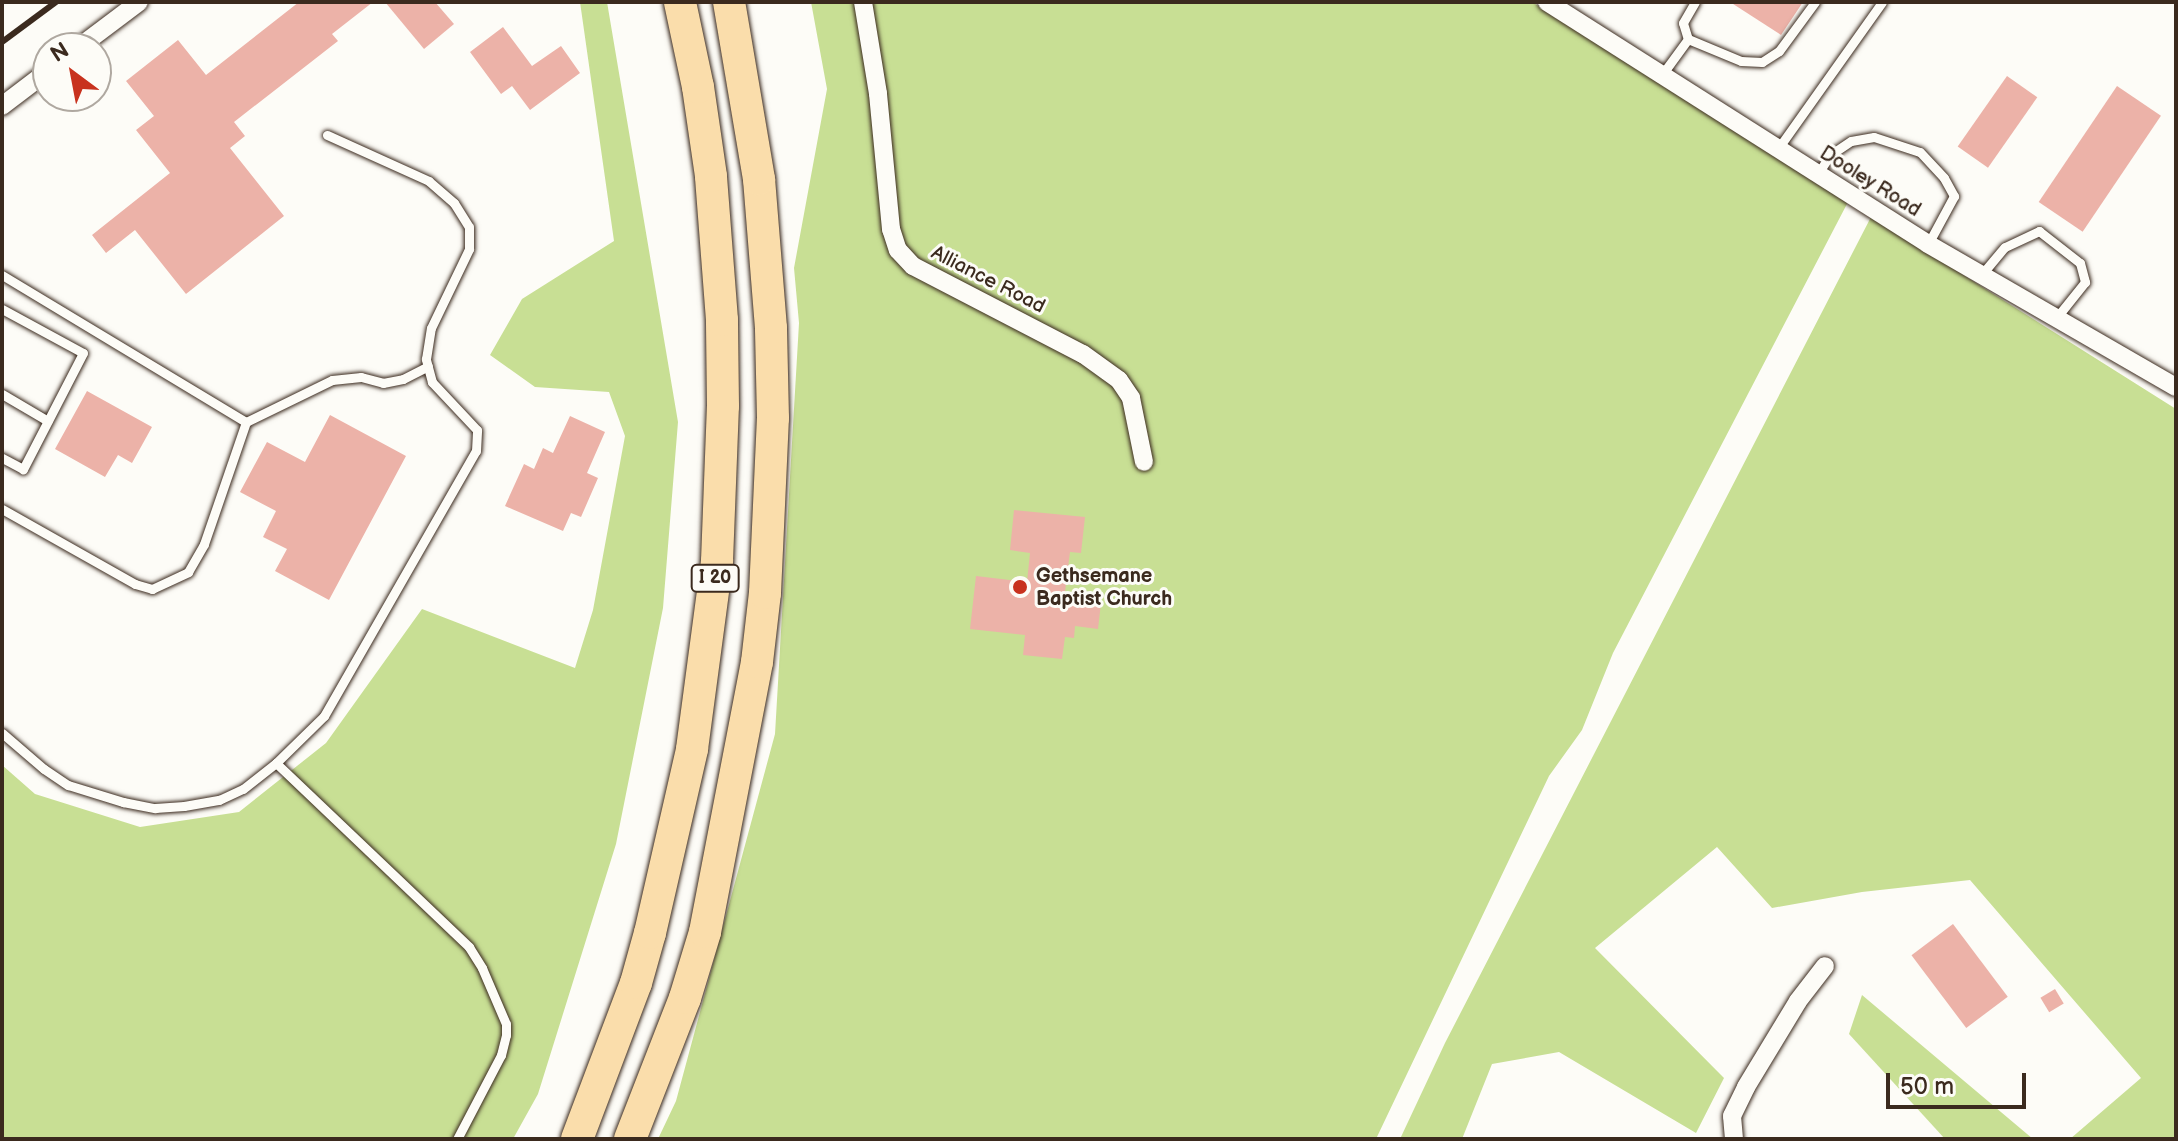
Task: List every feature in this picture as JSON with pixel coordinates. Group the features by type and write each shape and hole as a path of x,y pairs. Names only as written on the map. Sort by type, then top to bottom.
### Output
{"highway":[{"name":"I 20","path":"577,1139 636,983 657,904 692,749 717,561 723,406 722,320 711,176 698,87 680,2"},
{"name":"I 20","path":"630,1139 685,998 705,932 757,662 765,593 773,418 771,328 759,179 729,2"}],"street":[{"path":"99,32 139,2"},
{"name":"Alliance Road","path":"863,2 878,94 891,229 898,250 913,266 1083,354 1119,380 1131,398 1144,462"},
{"name":"Dooley Road","path":"1547,2 1928,244 2176,387"},
{"path":"2,106 32,83"},
{"path":"1734,1139 1732,1116 1746,1087 1798,1001 1825,966"}],"lane":[{"path":"1688,39 1683,23 1695,2"},
{"path":"1688,39 1741,61 1762,62 1779,51 1815,2"},
{"path":"1777,150 1882,2"},
{"path":"1661,76 1688,39"},
{"path":"2,733 68,785 155,808 219,800 243,789 276,763 324,716 476,451 477,430 432,382 428,366 431,328 469,249 469,227 454,203 429,181 327,135"},
{"path":"1817,175 1830,155 1851,141 1874,137 1920,152 1944,178 1954,196 1928,244"},
{"path":"1982,274 2005,247 2039,231 2080,263 2085,282 2057,317"},
{"path":"2,275 246,422"},
{"path":"2,309 83,353 23,469 2,458"},
{"path":"2,509 135,584 152,589 188,572 204,544 246,422 332,380 361,377 383,383 403,379 428,366"},
{"path":"2,394 48,421"},
{"path":"276,763 469,947 482,968 506,1024 506,1035 501,1055 457,1139"}],"green space":[{"path":"580,2 607,2 678,422 663,608 616,844 538,1094 513,1139 2,1139 2,765 35,794 140,827 239,812 326,743 422,609 575,668 593,610 625,436 609,392 535,387 490,355 522,299 614,241"},
{"path":"811,2 1532,2 1848,202 1613,653 1582,730 1549,776 1376,1139 658,1139 676,1101 775,734 799,323 794,268 827,89"},
{"path":"1871,217 2176,409 2176,1139 2070,1139 2141,1078 1970,880 1862,892 1772,908 1717,847 1595,948 1724,1078 1696,1133 1559,1052 1492,1064 1462,1139 1400,1139 1445,1043"},
{"path":"1862,995 2033,1139 1945,1139 1849,1034"}],"building":[{"path":"299,2 373,2 332,34 338,41 234,122 245,136 230,148 284,216 186,294 135,230 106,253 92,235 170,173 136,130 154,116 126,81 178,40 206,75"},
{"path":"385,2 435,2 454,24 424,49"},
{"path":"1730,2 1803,2 1781,35"},
{"path":"503,27 532,66 561,46 580,73 530,110 512,86 501,94 470,52"},
{"path":"2007,76 2037,97 1988,168 1958,146"},
{"path":"2117,86 2161,116 2083,232 2039,202"},
{"path":"87,391 152,427 132,463 118,455 105,477 55,449"},
{"path":"330,415 406,456 329,600 275,571 287,549 263,537 276,511 240,492 267,442 305,462"},
{"path":"570,416 605,432 587,473 598,478 581,517 571,513 563,531 505,506 524,464 534,469 543,448 553,453"},
{"name":"Gethsemane Baptist Church","path":"1014,510 1085,517 1081,553 1070,552 1065,592 1076,594 1075,601 1101,603 1098,629 1075,626 1074,638 1065,637 1062,659 1023,655 1025,635 970,629 976,576 1027,582 1030,553 1010,550"},
{"path":"1953,924 2008,997 1966,1028 1911,955"},
{"path":"2055,989 2064,1004 2049,1012 2040,998"}],"railway":[{"path":"2,42 56,2"}],"place":[{"name":"Gethsemane Baptist Church","path":"1020,587"}]}
